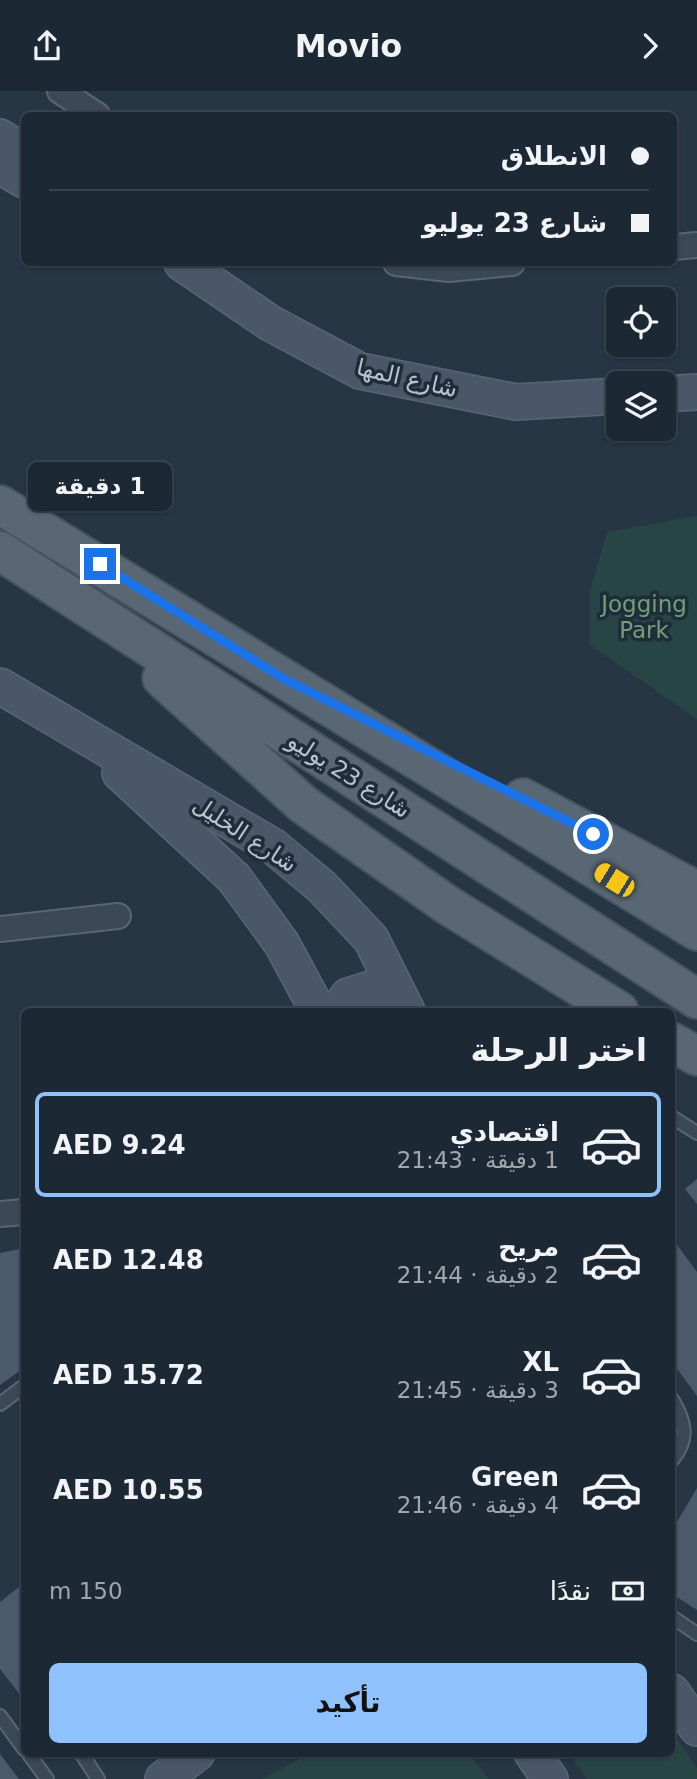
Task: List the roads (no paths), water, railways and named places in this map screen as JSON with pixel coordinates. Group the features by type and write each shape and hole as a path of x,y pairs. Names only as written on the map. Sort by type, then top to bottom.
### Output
{"main road":[{"name":"شارع 23 يوليو","path":"0,505 697,931"},
{"name":"شارع 23 يوليو","path":"0,551 76,603 697,999"},
{"path":"76,603 304,805 449,906 614,1008"},
{"path":"284,679 572,822 697,891"},
{"path":"675,1044 697,1056"}],"street":[{"path":"60,91 92,112"},
{"path":"0,137 21,150"},
{"path":"0,166 21,178"},
{"path":"677,247 697,245"},
{"name":"شارع المها","path":"186,266 270,323 359,371 516,402 606,397"},
{"path":"422,266 449,269 480,266"},
{"path":"676,393 697,392"},
{"name":"شارع الخليل","path":"0,686 274,847 322,887 371,939 406,1008"},
{"name":"شارع الخليل","path":"71,728 234,879 282,944 316,1008"},
{"path":"0,929 118,916"},
{"path":"340,1008 348,996 370,989 384,995 396,1008"},
{"path":"0,1214 21,1212"},
{"path":"675,1696 697,1728"},
{"path":"163,1779 192,1757"},
{"path":"535,1757 550,1779"}],"lane":[{"path":"675,1119 697,1133"},
{"path":"0,1404 21,1388"},
{"path":"675,1406 686,1430 681,1450 675,1457"},
{"path":"675,1619 697,1634"},
{"path":"0,1716 21,1745"},
{"path":"31,1757 47,1779"},
{"path":"84,1757 98,1779"}],"park label":[{"name":"Jogging Park","path":"644,617"}]}
